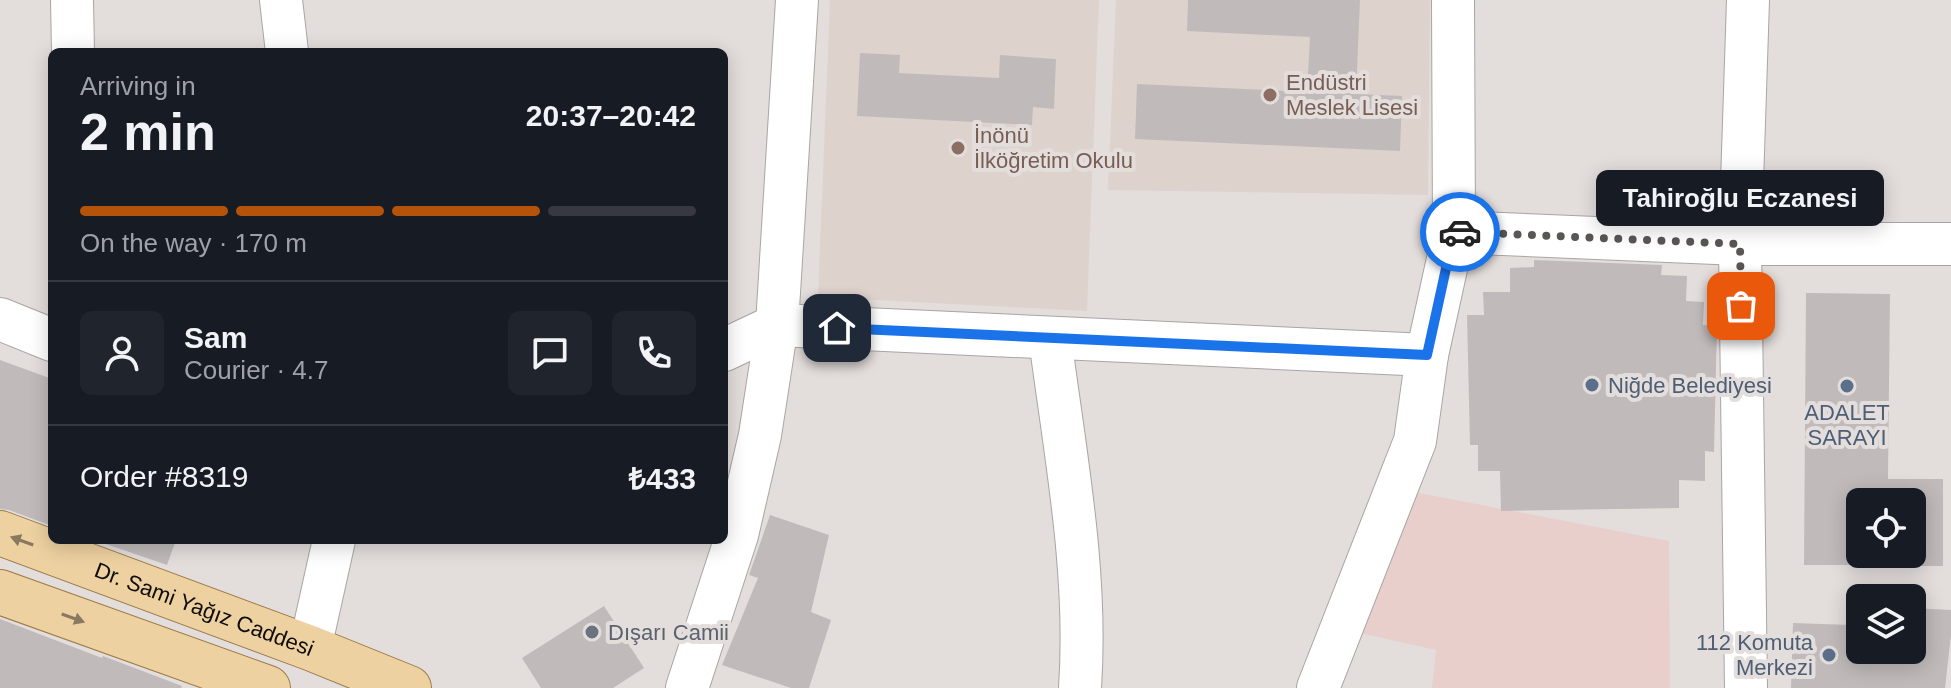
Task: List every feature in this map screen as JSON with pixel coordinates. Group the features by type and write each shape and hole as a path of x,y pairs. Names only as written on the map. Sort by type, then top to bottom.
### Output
{"main road":[{"name":"Dr. Sami Yağız Caddesi","path":"0,533 409,688"},
{"path":"0,592 268,688"}],"street":[{"path":"72,0 73,48"},
{"path":"281,0 287,48"},
{"path":"687,688 737,535 760,435 777,325 797,0"},
{"path":"1318,688 1415,441 1427,355 1454,232 1453,0"},
{"path":"1746,688 1740,244 1748,0"},
{"path":"1454,232 1740,244 1951,244"},
{"path":"0,319 48,338"},
{"path":"728,348 777,325 1427,355"},
{"path":"1050,338 1079,555 1082,619 1080,688"},
{"path":"310,648 333,544"}],"shaded area":[{"name":"İnönü İlköğretim Okulu","path":"830,0 1099,0 1087,311 818,297"},
{"name":"Endüstri Meslek Lisesi","path":"1116,0 1430,0 1428,195 1108,190"},
{"path":"1409,491 1669,541 1670,688 1432,688 1436,650 1351,631"}],"building":[{"path":"1188,0 1360,0 1356,94 1402,96 1400,151 1135,139 1137,84 1307,92 1310,37 1187,31"},
{"path":"860,53 900,55 899,73 999,78 1000,55 1056,59 1054,109 1033,107 1032,125 857,116"},
{"name":"Niğde Belediyesi","path":"1534,260 1662,265 1661,275 1687,276 1686,301 1704,302 1703,325 1717,326 1714,452 1705,451 1705,481 1679,480 1679,508 1501,511 1500,471 1478,471 1478,445 1470,445 1467,315 1484,315 1483,292 1510,292 1510,268 1534,267"},
{"name":"ADALET SARAYI","path":"1806,293 1890,294 1888,479 1943,479 1943,566 1926,566 1926,488 1846,488 1846,565 1804,565"},
{"path":"0,360 48,378 48,525 0,509"},
{"path":"770,515 829,535 811,612 831,620 809,688 791,688 722,665 758,578 749,575"},
{"path":"106,544 175,544 167,565"},
{"name":"Dışarı Camii","path":"604,606 644,668 613,688 541,688 522,658"},
{"path":"1926,609 1951,610 1945,688 1791,688 1793,623 1846,625 1846,664 1926,664"},
{"path":"0,619 102,658 182,686 0,688"}],"way so far":[{"path":"1460,232 1740,244 1741,306"}],"place":[{"name":"Endüstri Meslek Lisesi","path":"1270,95"},
{"name":"İnönü İlköğretim Okulu","path":"958,148"},
{"name":"Tahiroğlu Eczanesi","path":"1741,306"},
{"name":"Niğde Belediyesi","path":"1592,385"},
{"name":"ADALET SARAYI","path":"1847,386"},
{"name":"Dışarı Camii","path":"592,632"},
{"name":"112 Komuta Merkezi","path":"1829,655"}],"route":[{"path":"837,328 1427,355 1454,232 1460,232"}]}
